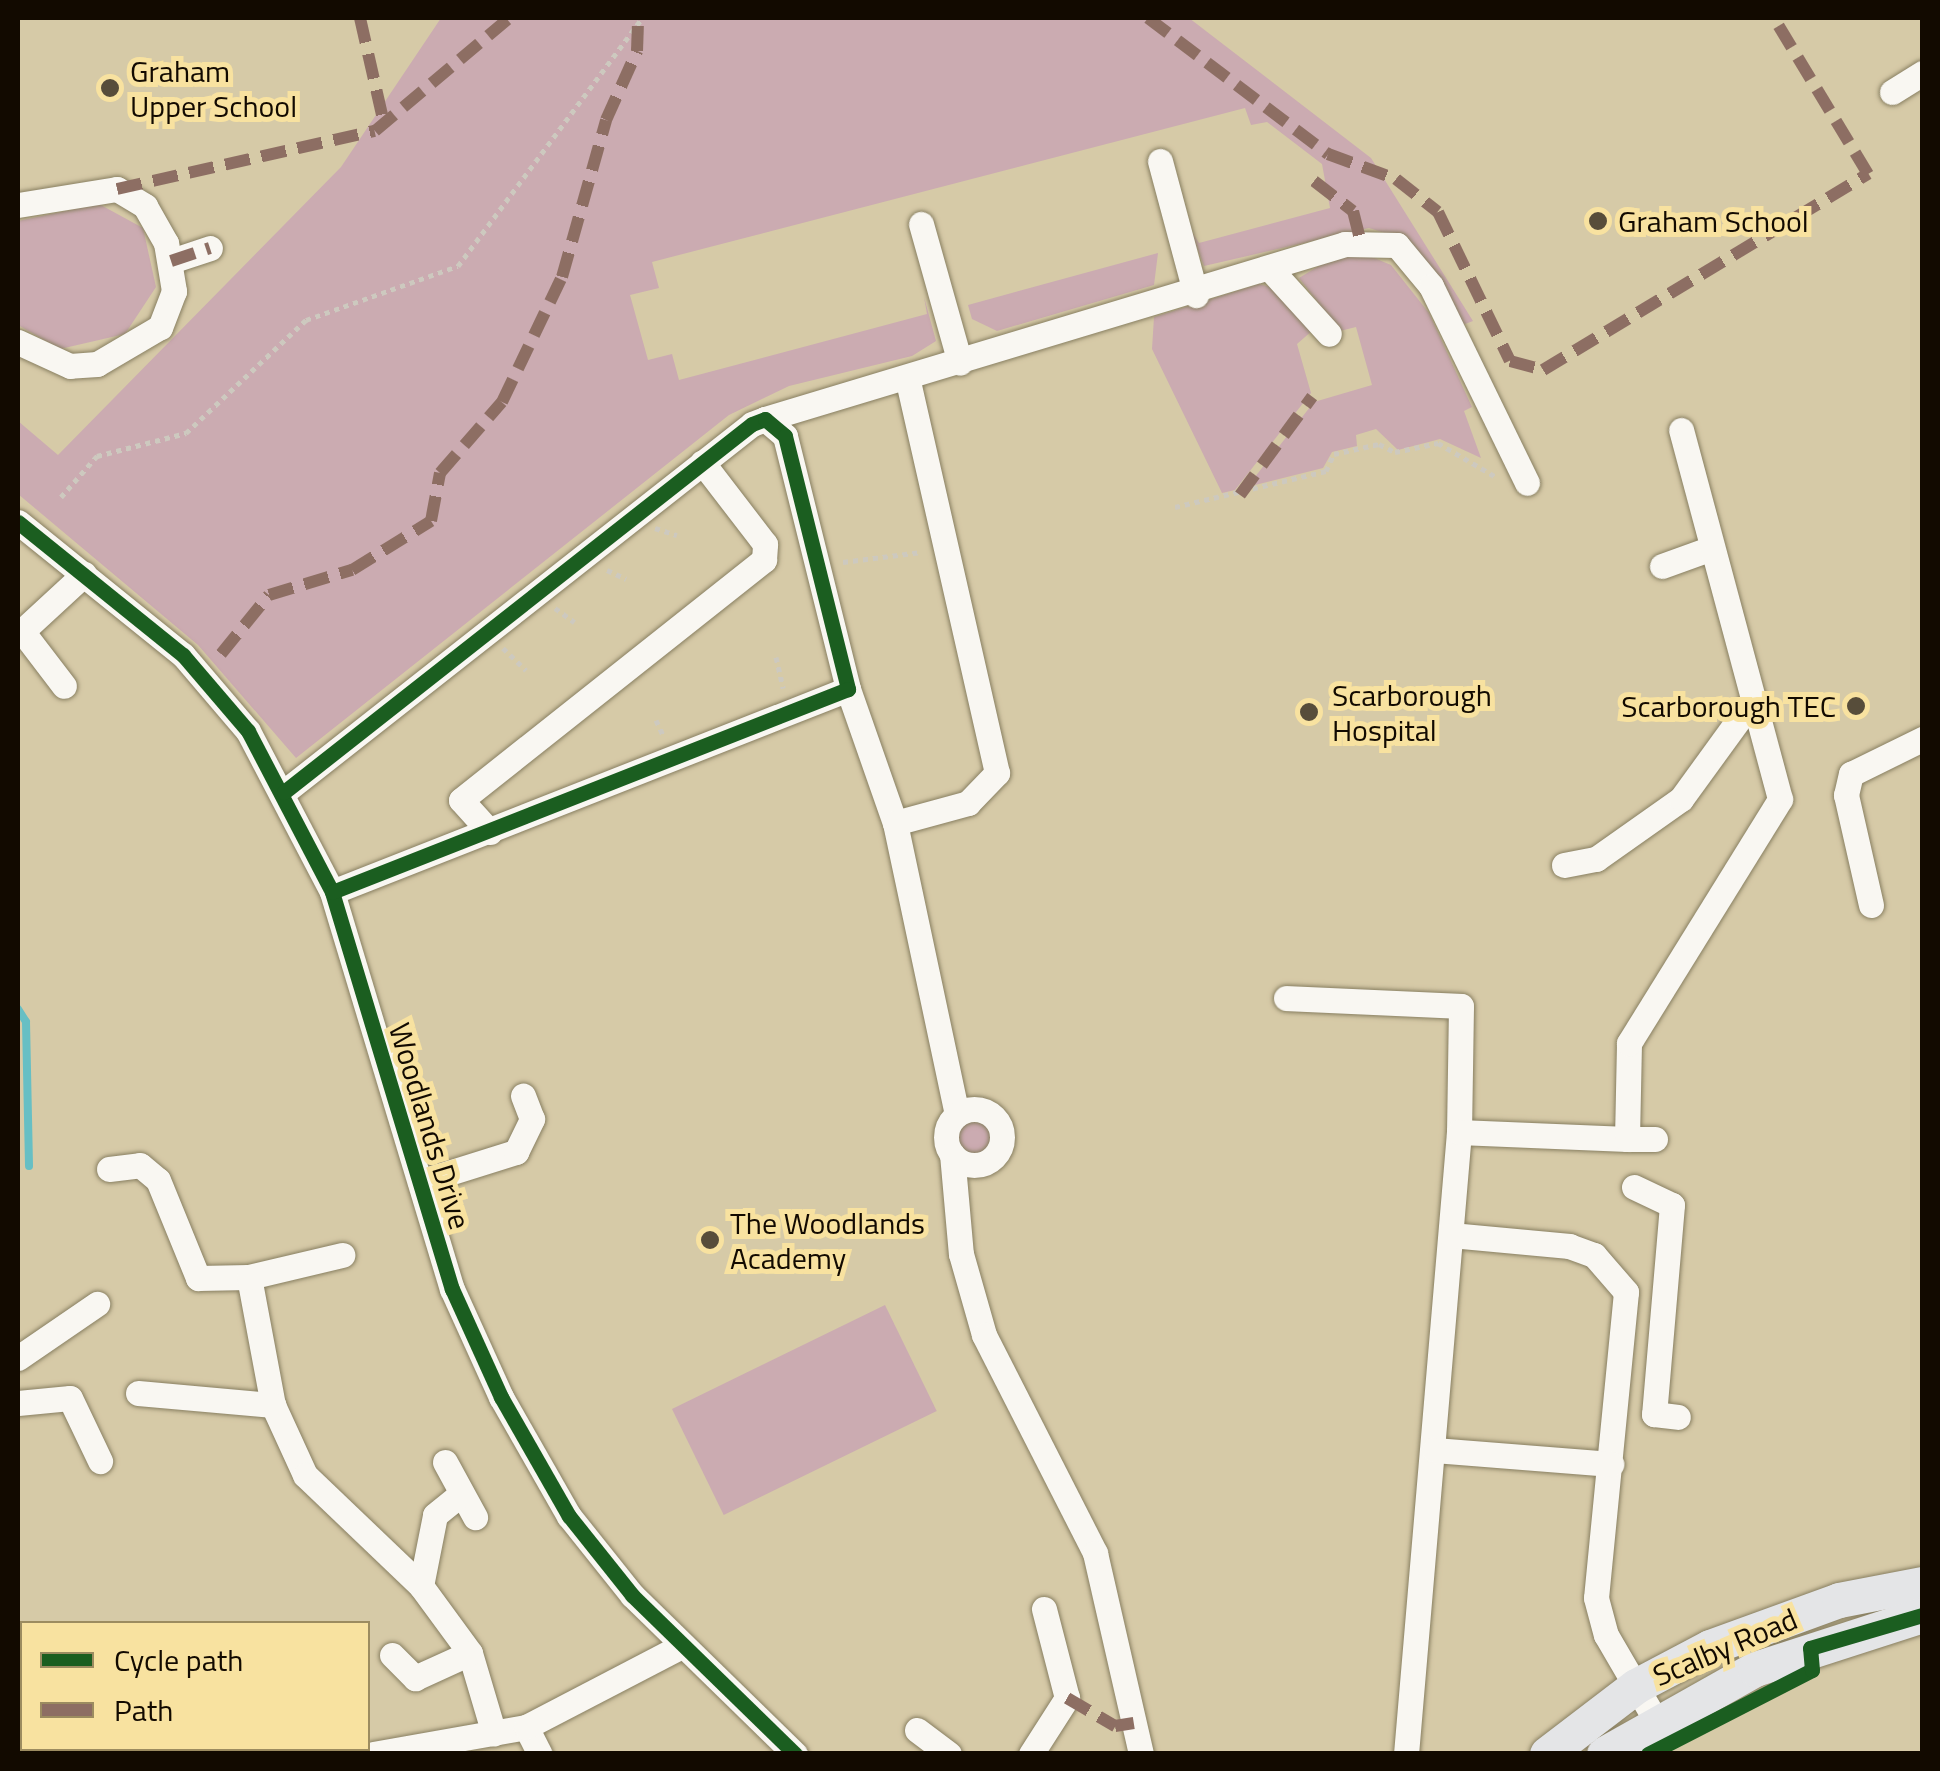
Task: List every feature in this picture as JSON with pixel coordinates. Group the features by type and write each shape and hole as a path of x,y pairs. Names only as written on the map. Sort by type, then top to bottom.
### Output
{"highway":[{"name":"Scalby Road","path":"1547,1754 1636,1686 1839,1600 1922,1584"},
{"name":"Scalby Road","path":"1604,1754 1755,1669 1922,1615"}],"street":[{"path":"1892,92 1922,73"},
{"path":"1160,161 1196,295"},
{"path":"18,205 116,190 146,206 171,261 174,291 160,327 130,352 70,366 18,342"},
{"path":"921,224 960,363"},
{"path":"284,792 702,462 765,419 1196,295 1346,244 1398,245 1431,286 1519,485"},
{"path":"171,261 210,248"},
{"path":"1270,270 1329,334"},
{"path":"895,823 968,804 997,774 908,378"},
{"path":"765,419 785,436 848,689 895,823 958,1114 947,1130 962,1254 984,1335 1095,1553 1140,1754"},
{"path":"1627,1139 1629,1043 1780,799 1680,430"},
{"path":"490,832 461,800 764,560 764,544 702,462"},
{"name":"Woodlands Drive","path":"18,522 184,654 284,792 332,892 452,1289 501,1397 570,1516 680,1647 795,1754"},
{"path":"1662,566 1712,548"},
{"path":"64,686 20,633 84,574"},
{"path":"332,892 848,689"},
{"path":"1564,865 1596,858 1681,799 1753,700"},
{"path":"1871,905 1846,794 1850,774 1922,740"},
{"path":"1286,998 1461,1006 1459,1132 1406,1754"},
{"path":"420,1182 516,1152 532,1119 523,1096"},
{"path":"952,1154 980,1164 1002,1139 993,1115 958,1114"},
{"path":"1459,1132 1655,1139"},
{"path":"109,1168 140,1165 158,1180 198,1278 249,1277 342,1255"},
{"path":"1634,1186 1672,1204 1654,1414 1678,1417"},
{"path":"1451,1235 1569,1246 1619,1281 1630,1314 1596,1598 1656,1722"},
{"path":"249,1277 273,1405 305,1475 421,1586 470,1653 494,1734"},
{"path":"18,1358 97,1304"},
{"path":"138,1393 273,1405"},
{"path":"18,1403 70,1398 100,1461"},
{"path":"1434,1450 1611,1464"},
{"path":"444,1462 475,1517"},
{"path":"421,1586 435,1515 461,1494"},
{"path":"1031,1754 1067,1698 1044,1609"},
{"path":"373,1754 526,1727 680,1647"},
{"path":"392,1655 416,1678 470,1653"},
{"path":"526,1727 540,1754"},
{"path":"917,1730 948,1754"}],"path":[{"path":"62,497 98,456 186,433 306,320 458,266 642,18"},
{"path":"1175,507 1326,471 1334,454 1379,444 1395,452 1438,443 1519,485"},
{"path":"820,566 946,549"}],"shaded area":[{"path":"441,18 1189,18 1371,158 1473,321 1460,326 1388,234 1369,228 1204,266 1189,227 1199,243 1330,208 1322,164 1267,122 1251,125 1245,108 652,262 659,288 630,295 648,360 672,354 679,380 927,314 924,297 936,341 912,356 789,386 729,415 296,758 198,645 18,494 18,421 58,455 341,167"},
{"path":"99,204 143,228 156,287 125,334 60,349 18,325 18,221"},
{"path":"1158,253 1154,285 997,331 972,319 968,305"},
{"path":"1367,255 1391,265 1429,313 1472,407 1464,411 1481,458 1440,439 1398,450 1376,429 1356,435 1357,446 1332,452 1323,468 1247,487 1314,402 1372,385 1356,327 1340,331 1299,278 1335,256"},
{"path":"1259,284 1278,289 1313,330 1297,344 1311,393 1235,490 1222,493 1152,349 1154,317"},
{"path":"973,1116 988,1122 994,1137 988,1152 973,1158 958,1152 952,1137 958,1122"},
{"path":"885,1305 937,1411 724,1515 672,1409"}],"waterway":[{"path":"18,1009 26,1022 29,1166"}],"marked path":[{"path":"360,18 383,119"},
{"path":"117,189 375,131 509,18"},
{"path":"1148,18 1328,154 1396,179 1438,212 1510,361 1543,370 1868,174 1774,18"},
{"path":"221,654 269,595 352,570 431,521 440,473 502,402 562,277 606,120 637,51 638,25"},
{"path":"1314,181 1353,211 1361,242"},
{"path":"171,261 210,248"},
{"path":"1240,495 1312,397"},
{"path":"1067,1698 1115,1726 1134,1723"}],"cycle path":[{"path":"284,792 752,424 765,419 785,436 848,689 332,892"},
{"path":"18,522 183,655 248,731 332,892 452,1289 501,1397 569,1516 632,1595 795,1754"},
{"path":"1648,1754 1812,1670 1810,1648 1922,1615"}],"place":[{"name":"Graham Upper School","path":"110,88"},
{"name":"Graham School","path":"1598,221"},
{"name":"Scarborough TEC","path":"1856,706"},
{"name":"Scarborough Hospital","path":"1309,712"},
{"name":"The Woodlands Academy","path":"710,1240"}]}
